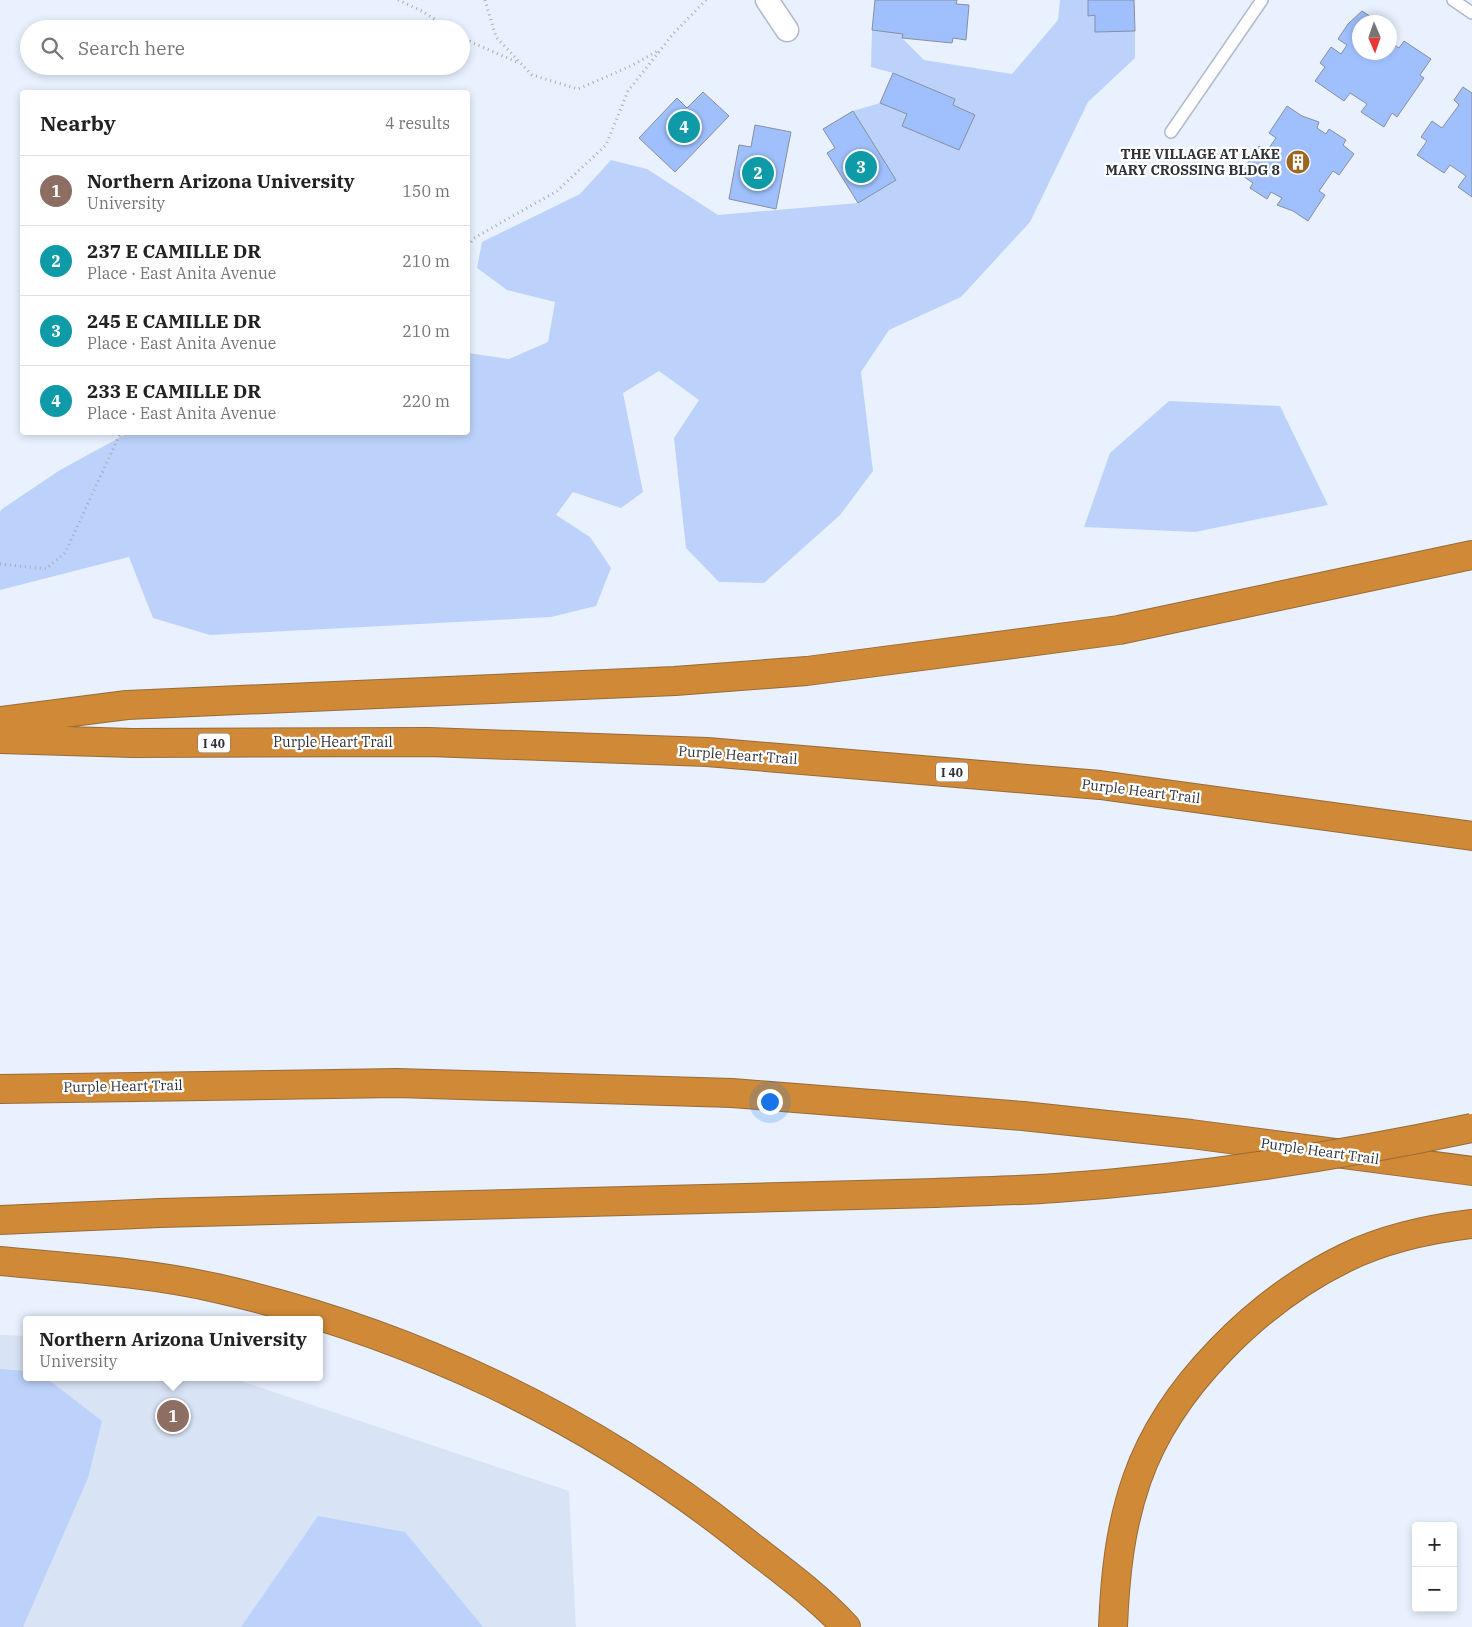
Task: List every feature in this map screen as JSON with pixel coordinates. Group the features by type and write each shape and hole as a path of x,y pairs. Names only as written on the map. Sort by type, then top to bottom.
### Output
{"highway":[{"path":"0,720 127,705 675,681 807,671 1119,630 1472,555"},
{"name":"Purple Heart Trail","path":"0,739 132,743 429,742 707,752 1100,785 1472,836"},
{"name":"Purple Heart Trail","path":"0,1089 396,1083 732,1093 1023,1116 1191,1134 1472,1172"},
{"path":"0,1220 160,1213 935,1193 1056,1188 1214,1172 1376,1148 1472,1128"},
{"path":"1113,1627 1114,1584 1122,1530 1138,1477 1160,1431 1186,1390 1216,1355 1246,1326 1275,1302 1335,1263 1396,1240 1472,1224"},
{"path":"0,1261 127,1273 215,1288 318,1316"},
{"path":"323,1318 373,1334 443,1362 505,1389 565,1419 703,1508 777,1567 846,1627"}],"street":[{"path":"767,0 788,30"}],"lane":[{"path":"1171,132 1262,0"},
{"path":"1453,0 1472,13"}],"path":[{"path":"398,0 436,20"},
{"path":"485,0 496,37 532,75 578,89 631,66 661,49"},
{"path":"470,243 474,238 557,191 606,145 628,91 661,49 706,0"},
{"path":"470,41 520,63"},
{"path":"0,564 46,569 65,554 120,435"}],"shaded area":[{"path":"1060,0 1088,0 1088,15 1095,15 1096,32 1135,31 1135,58 1088,102 1030,222 961,297 889,330 861,372 873,471 840,515 764,583 719,582 686,548 674,438 699,400 659,371 623,393 643,492 621,508 573,492 556,515 590,537 611,568 596,606 551,617 210,635 153,618 129,557 0,590 0,512 2,509 60,470 124,435 470,435 470,353 509,359 548,342 555,302 507,290 477,268 482,242 580,194 611,160 647,169 718,215 858,203 895,180 853,111 880,103 907,114 902,126 959,150 975,115 953,105 955,99 893,73 871,67 872,30 903,34 902,38 924,60 1012,74 1058,20"},
{"path":"1169,401 1280,406 1328,505 1195,532 1084,527 1110,453"},
{"path":"0,1335 23,1336 23,1381 241,1381 569,1491 576,1627 0,1627"},
{"path":"0,1369 23,1371 23,1381 50,1381 102,1421 88,1478 23,1627 0,1627"},
{"path":"318,1516 405,1532 483,1627 241,1627"}],"building":[{"path":"875,0 957,0 956,4 969,5 966,40 953,38 952,43 902,38 903,34 872,30"},
{"path":"1088,0 1134,0 1135,31 1095,32 1095,15 1088,16"},
{"path":"1362,11 1368,15 1358,15"},
{"path":"1352,20 1352,60 1397,60 1397,47 1399,48 1404,41 1431,59 1420,75 1424,78 1397,117 1392,113 1384,127 1361,112 1367,104 1350,93 1344,101 1315,81 1325,67 1320,63 1331,47 1341,54 1347,45 1338,39"},
{"path":"893,73 955,99 953,105 975,115 959,150 902,126 907,114 880,103"},
{"path":"1463,87 1472,93 1472,197 1458,187 1466,176 1450,165 1444,173 1417,155 1427,141 1421,137 1432,121 1442,128 1459,105 1454,100"},
{"path":"703,92 729,116 675,172 639,138 677,98 687,108"},
{"name":"THE VILLAGE AT LAKE MARY CROSSING BLDG 8","path":"1287,106 1302,116 1319,122 1317,128 1326,134 1329,129 1346,140 1343,145 1354,154 1339,175 1333,171 1319,191 1325,195 1308,221 1293,211 1277,205 1282,198 1271,192 1267,199 1250,188 1253,183 1240,174 1259,146 1266,152 1276,138 1269,133"},
{"path":"853,111 896,180 858,203 827,153 835,148 823,129"},
{"path":"755,125 791,132 776,209 729,199 739,145 751,147"}],"place":[{"name":"233 E CAMILLE DR","path":"684,127"},
{"name":"THE VILLAGE AT LAKE MARY CROSSING BLDG 8","path":"1298,162"},
{"name":"245 E CAMILLE DR","path":"861,167"},
{"name":"237 E CAMILLE DR","path":"758,173"},
{"name":"Northern Arizona University","path":"173,1416"}]}
